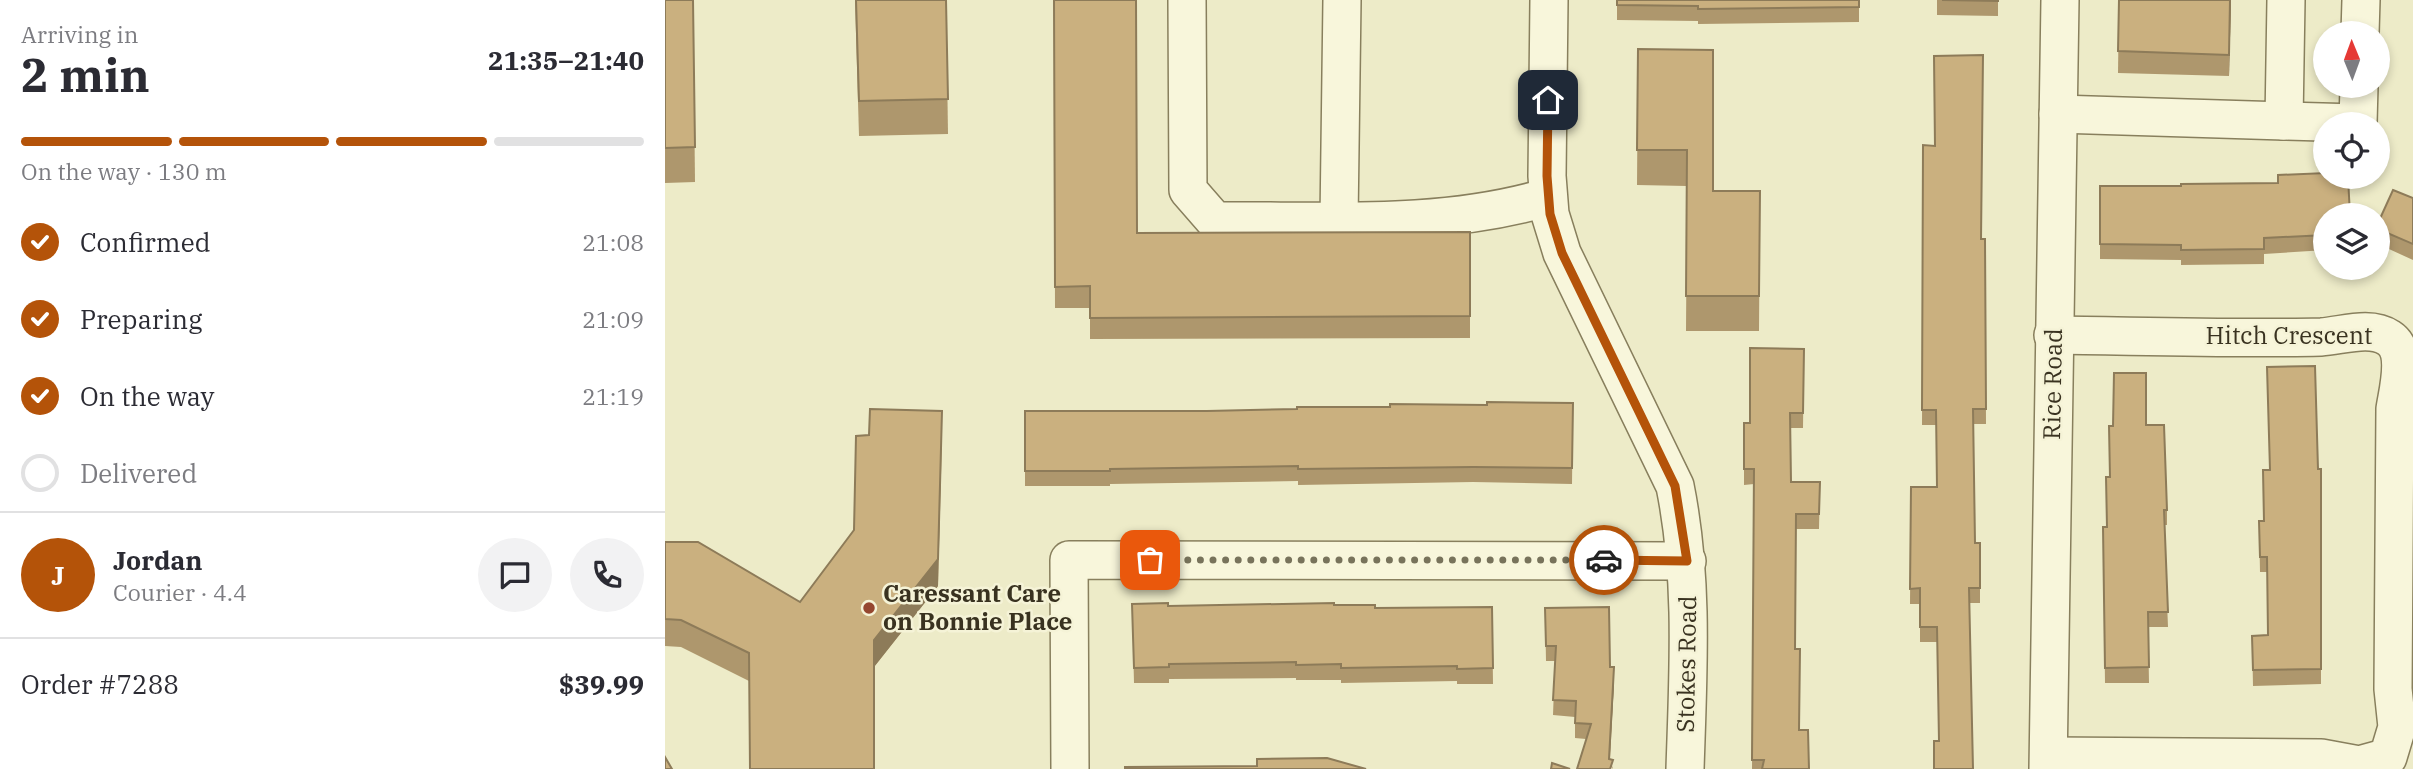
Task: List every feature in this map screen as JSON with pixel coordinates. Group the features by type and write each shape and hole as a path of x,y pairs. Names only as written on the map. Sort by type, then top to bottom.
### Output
{"street":[{"path":"1187,0 1188,190 1215,221 1424,220 1512,208 1548,197"},
{"path":"1339,220 1342,0"},
{"name":"Stokes Road","path":"1549,0 1547,176 1550,214 1562,253 1675,486 1687,561 1689,606 1685,769"},
{"name":"Rice Road","path":"2048,763 2060,0"},
{"path":"2284,121 2286,0"},
{"path":"2360,21 2361,0"},
{"path":"2058,114 2357,123 2358,98"},
{"name":"Hitch Crescent","path":"2048,763 2321,758 2359,765 2388,757 2397,727 2393,690 2395,409 2400,356 2391,339 2377,333 2323,337 2053,335"},
{"path":"1070,769 1069,560 1687,561"}],"building":[{"path":"665,0 693,0 695,147 665,148"},
{"path":"856,0 946,0 948,99 859,101"},
{"path":"1054,0 1136,0 1137,233 1470,232 1470,316 1090,318 1090,286 1055,287"},
{"path":"1617,0 1859,0 1859,7 1698,9 1698,6 1617,5"},
{"path":"2119,0 2230,0 2229,55 2118,51"},
{"path":"1638,49 1713,50 1713,191 1760,191 1759,296 1686,296 1687,150 1637,150"},
{"path":"1983,55 1981,239 1985,239 1986,409 1973,409 1975,543 1980,543 1980,588 1969,588 1973,769 1934,769 1934,741 1939,741 1937,627 1920,627 1920,588 1910,589 1911,487 1937,487 1936,410 1922,410 1923,145 1935,146 1934,56"},
{"path":"2313,174 2313,189 2349,189 2349,203 2313,203 2313,236 2264,238 2264,249 2181,250 2181,245 2100,244 2100,186 2278,183 2278,175"},
{"path":"2393,190 2413,198 2413,244 2390,234 2390,203 2387,203"},
{"path":"1750,348 1804,349 1803,413 1790,413 1791,482 1820,482 1819,514 1796,514 1795,649 1800,649 1799,730 1808,730 1809,769 1762,769 1764,760 1752,760 1754,469 1744,469 1744,423 1750,423"},
{"path":"2315,366 2318,469 2321,469 2321,669 2253,670 2252,636 2268,635 2267,557 2260,557 2259,521 2264,521 2263,470 2270,470 2267,367"},
{"path":"2114,373 2146,373 2146,425 2164,425 2168,612 2148,612 2149,667 2105,668 2103,527 2107,527 2106,477 2110,477 2109,426 2113,426"},
{"path":"1487,402 1573,403 1572,468 1298,469 1298,466 1025,471 1025,411 1207,411 1390,407 1390,404 1487,405"},
{"name":"Caressant Care on Bonnie Place","path":"870,409 942,411 938,559 874,640 874,769 750,769 749,653 681,620 665,619 665,542 698,542 800,602 854,530 856,436 869,435"},
{"path":"1168,603 1168,606 1334,603 1375,605 1375,608 1492,607 1493,668 1341,668 1341,664 1296,665 1296,662 1169,664 1169,667 1134,668 1132,604"},
{"path":"1609,607 1610,667 1614,667 1609,759 1613,760 1610,769 1577,769 1591,724 1575,723 1576,701 1553,700 1556,646 1546,646 1545,608"},
{"path":"665,757 672,769 665,769"},
{"path":"1327,758 1366,769 1125,769 1257,766 1257,759"},
{"path":"1552,763 1570,769 1551,769"}],"way so far":[{"path":"1150,560 1604,560"}],"place":[{"name":"Caressant Care on Bonnie Place","path":"869,608"}],"route":[{"path":"1548,100 1547,176 1550,214 1562,253 1675,486 1687,561 1604,560"}]}
